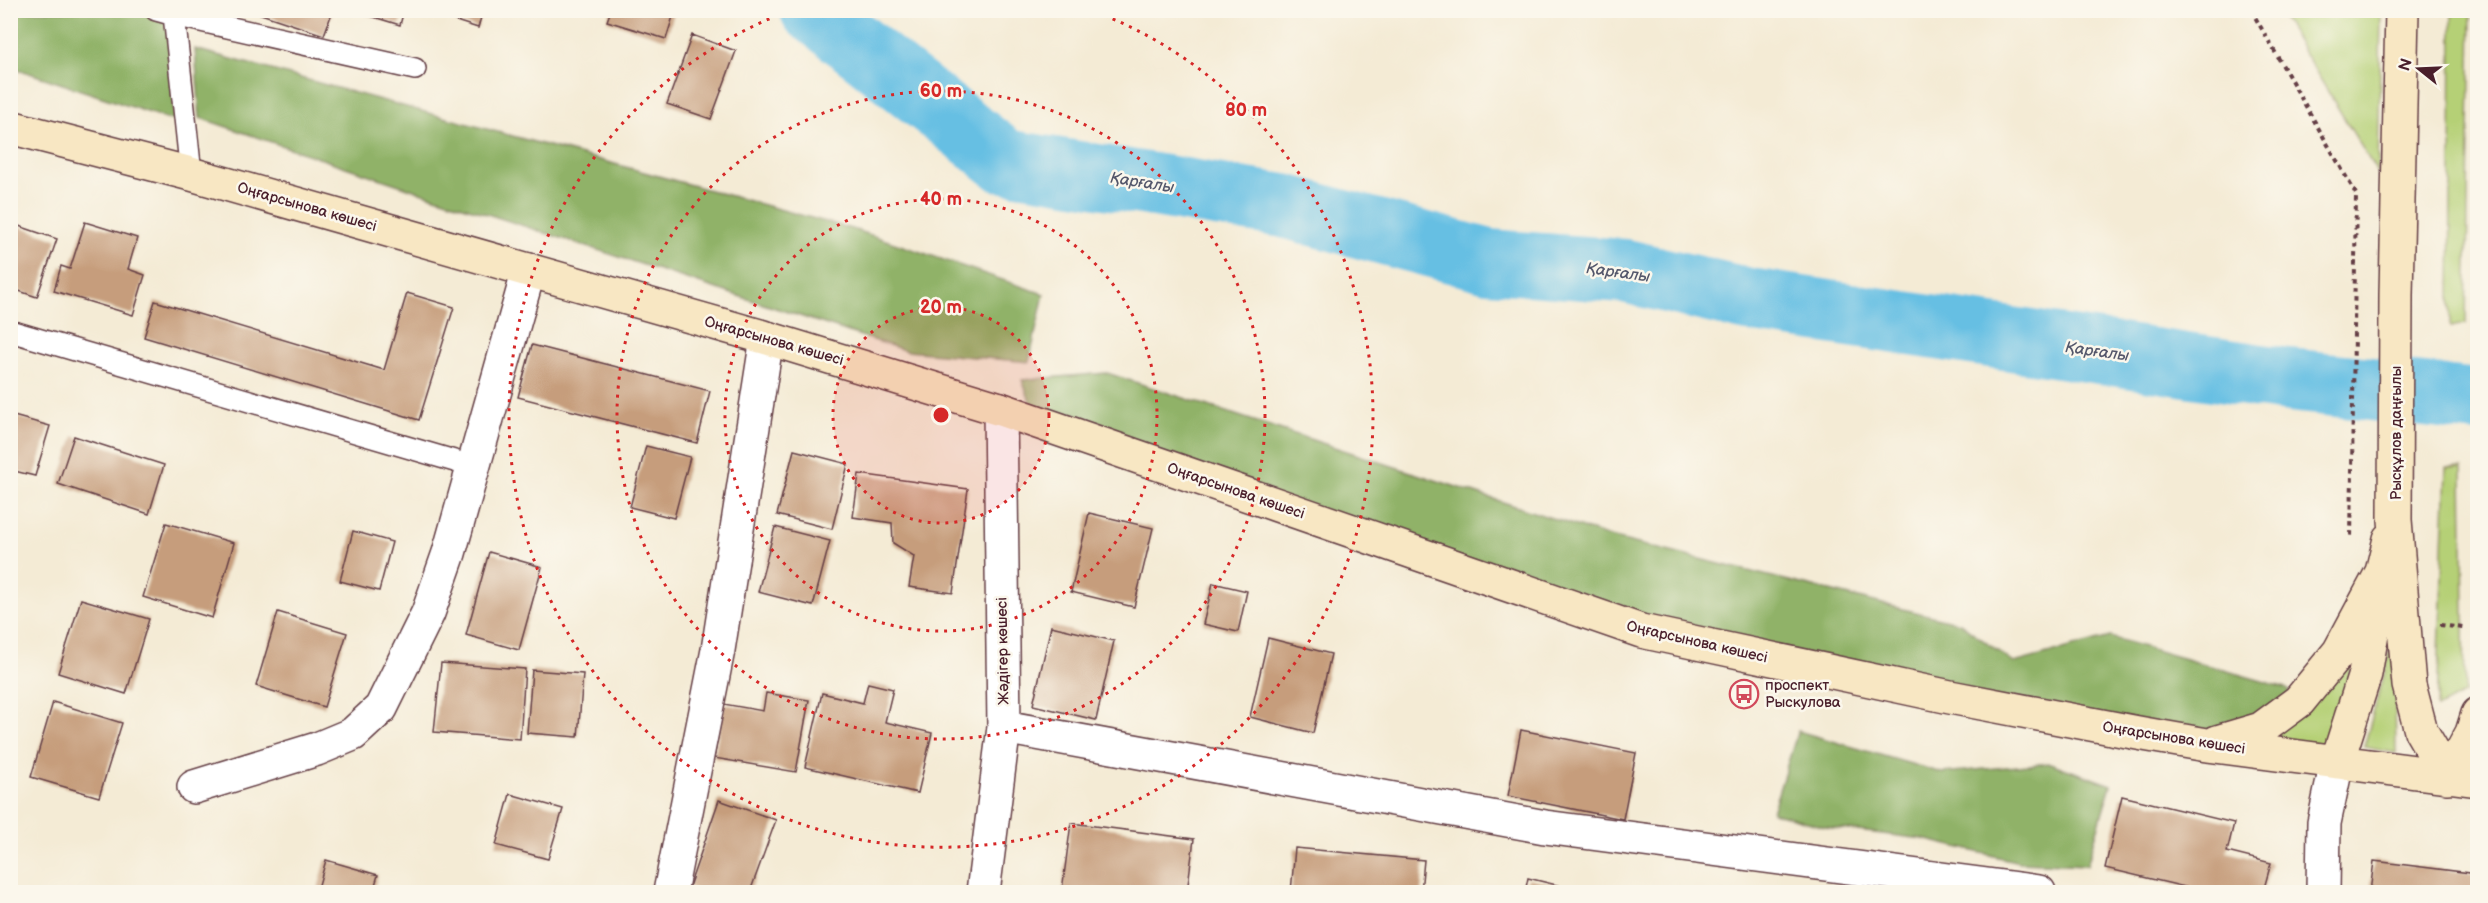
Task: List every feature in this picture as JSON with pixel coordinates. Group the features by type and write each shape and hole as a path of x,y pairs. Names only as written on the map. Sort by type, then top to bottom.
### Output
{"main road":[{"name":"Рысқұлов даңғылы","path":"2402,10 2396,295 2395,520 2409,685 2421,731 2463,778"},
{"name":"Оңғарсынова көшесі","path":"10,127 191,174 530,270 767,338 1000,409 1641,631 1950,698 2207,745 2463,778"},
{"path":"2337,762 2365,674 2382,572 2395,520"},
{"path":"2207,745 2261,729 2299,701 2339,652 2382,572"},
{"path":"2463,778 2478,714"}],"street":[{"path":"194,787 317,749 353,734 381,708 428,613 450,553 530,270"},
{"path":"670,892 718,650 767,338"},
{"name":"Жәдігер көшесі","path":"983,892 1004,727 1000,409"},
{"path":"1004,727 1545,827 2039,892"},
{"path":"2323,892 2324,824 2337,762"}],"lane":[{"path":"191,174 168,12 415,69"},
{"path":"10,330 475,467"}],"path":[{"path":"2251,10 2356,194 2353,456"},
{"path":"2440,625 2463,627"}],"green space":[{"path":"11,11 171,11 174,121 11,67"},
{"path":"2279,11 2381,11 2378,174"},
{"path":"2452,11 2471,11 2466,324 2450,327"},
{"path":"195,49 859,231 1044,294 1029,362 907,351 200,118"},
{"path":"1107,373 1610,537 1960,623 2014,663 2110,637 2286,688 2299,701 2207,745 1641,631 1038,422 1022,380"},
{"path":"2446,468 2462,468 2465,693 2437,708"},
{"path":"2359,616 2337,762 2207,745 2261,729"},
{"path":"2394,638 2396,753 2364,747"},
{"path":"1798,731 1942,773 2050,763 2111,785 2087,865 2019,862 1923,839 1825,827 1772,812"}],"building":[{"path":"259,10 333,10 324,35 258,13"},
{"path":"351,10 404,10 400,25"},
{"path":"435,10 483,10 478,28 434,14"},
{"path":"611,10 675,10 666,39 607,21"},
{"path":"692,35 736,51 711,119 667,104"},
{"path":"85,222 137,238 128,269 145,275 133,315 54,291 61,266 70,269"},
{"path":"10,223 57,239 37,297 10,288"},
{"path":"407,293 454,307 419,420 144,337 155,301 384,370"},
{"path":"532,345 710,391 697,443 518,397"},
{"path":"10,415 50,426 35,476 10,470"},
{"path":"74,436 164,465 149,514 58,484"},
{"path":"646,446 690,457 674,518 630,507"},
{"path":"794,450 848,464 832,529 777,515"},
{"path":"859,474 968,489 953,593 909,587 914,556 893,543 892,523 853,517"},
{"path":"1089,513 1153,528 1134,607 1071,592"},
{"path":"166,523 234,543 212,618 143,597"},
{"path":"775,527 830,541 813,606 758,592"},
{"path":"353,531 392,542 379,591 340,581"},
{"path":"489,552 542,567 519,650 466,635"},
{"path":"1213,583 1247,591 1238,632 1203,624"},
{"path":"81,599 149,619 126,694 58,673"},
{"path":"278,612 347,633 324,707 256,686"},
{"path":"1051,626 1114,641 1096,720 1033,705"},
{"path":"1268,638 1331,654 1313,733 1250,717"},
{"path":"441,663 525,669 520,739 434,732"},
{"path":"532,670 583,674 578,737 527,733"},
{"path":"868,683 893,689 885,722 932,733 918,793 805,767 822,693 863,703"},
{"path":"766,693 809,700 796,772 714,758 724,704 763,711"},
{"path":"53,702 122,723 99,797 31,777"},
{"path":"1521,730 1636,753 1623,819 1508,796"},
{"path":"510,794 563,809 548,859 496,845"},
{"path":"2122,796 2234,823 2227,852 2271,863 2263,892 2206,892 2105,868"},
{"path":"719,800 776,820 750,892 703,892 689,887"},
{"path":"1071,823 1194,839 1187,892 1062,891"},
{"path":"1295,848 1424,860 1421,892 1291,892"},
{"path":"326,860 378,875 373,892 317,892"},
{"path":"2374,861 2478,874 2478,892 2370,892"},
{"path":"1528,878 1585,892 1525,892"}],"waterway":[{"name":"Қарғалы","path":"812,10 1005,161 1284,206 1489,261 1625,271 1749,300 2281,379 2478,401"}],"place":[{"name":"проспект Рыскулова","path":"1744,694"}]}
